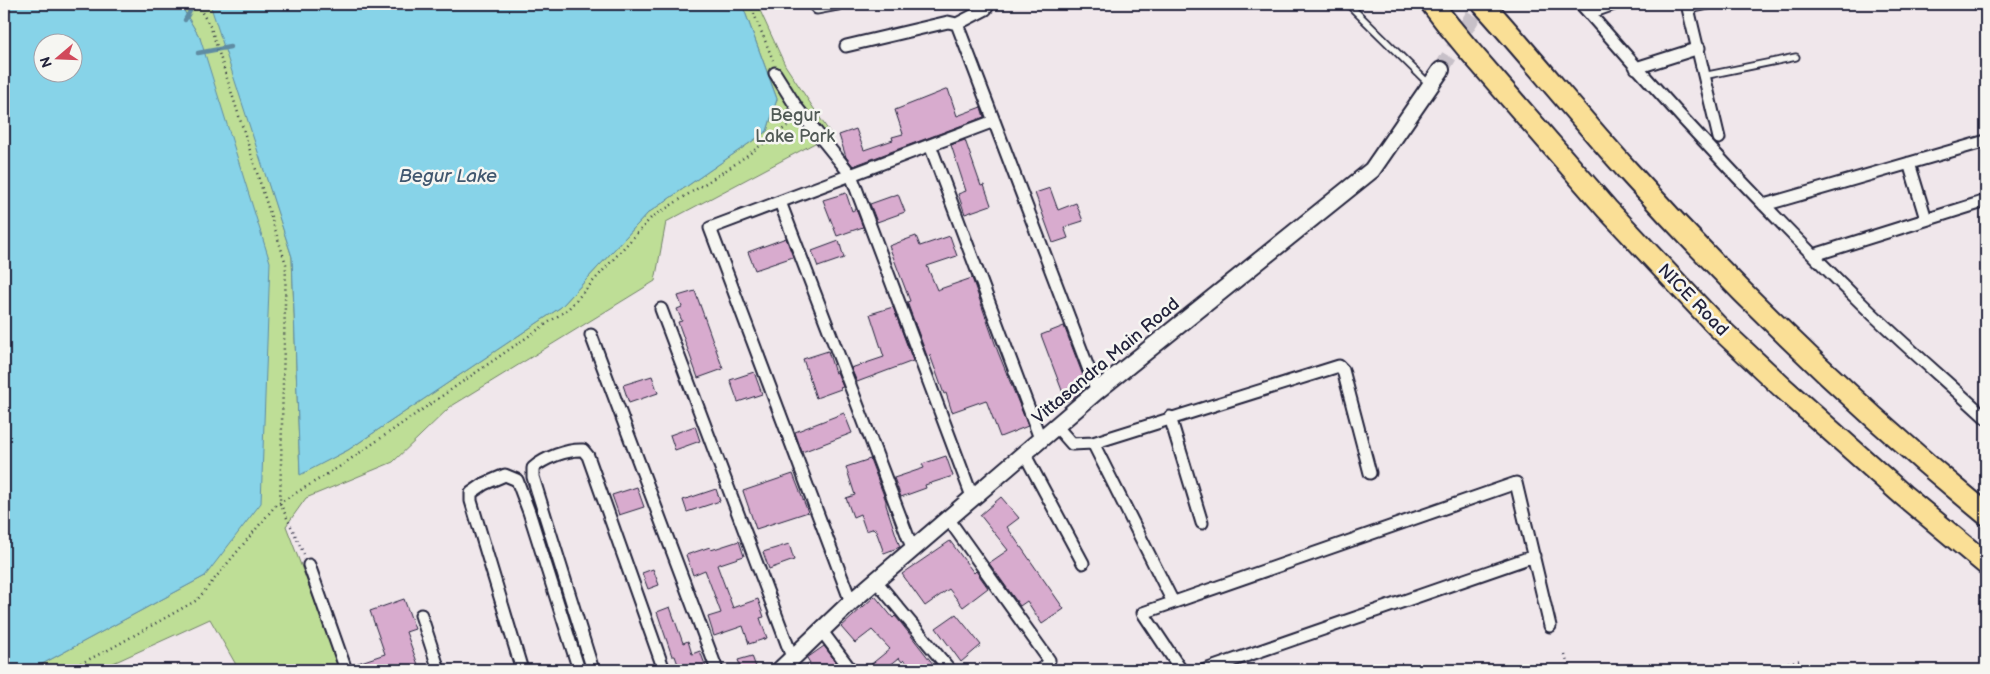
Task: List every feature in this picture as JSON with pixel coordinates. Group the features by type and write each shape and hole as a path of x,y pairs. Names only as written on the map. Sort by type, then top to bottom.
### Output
{"highway":[{"name":"NICE Road","path":"1432,4 1448,26 1607,209 1717,326 1782,387 1896,488 1986,564"},
{"path":"1487,8 1629,172 1745,295 1940,476 1986,514"}],"street":[{"path":"817,8 838,4"},
{"path":"846,46 948,22 957,24 986,9 989,4"},
{"path":"1585,8 1614,4"},
{"path":"1688,7 1699,48 1703,76 1720,138"},
{"path":"1585,8 1636,68 1764,205 1864,305 1986,418"},
{"path":"957,24 1097,391"},
{"path":"1636,68 1699,48"},
{"path":"775,70 797,108 852,175 973,499"},
{"name":"Vittasandra Main Road","path":"780,670 851,602 1025,455 1097,391 1372,170 1441,70"},
{"path":"851,602 710,228 994,121"},
{"path":"1764,205 1986,141"},
{"path":"930,146 1041,441"},
{"path":"1909,163 1926,219"},
{"path":"780,202 913,550"},
{"path":"1814,255 1986,202"},
{"path":"661,310 792,657"},
{"path":"591,335 717,670"},
{"path":"1057,427 1072,444 1092,442 1339,366 1344,370 1370,473"},
{"path":"1170,417 1202,523"},
{"path":"1092,442 1173,602"},
{"path":"594,670 533,477 533,468 539,463 575,450 583,450 588,456 664,670"},
{"path":"1025,455 1083,563"},
{"path":"522,670 471,493 484,484 505,475 517,480 579,670"},
{"path":"1181,670 1143,613 1516,483 1550,626"},
{"path":"949,520 1047,656 1049,660 1048,668"},
{"path":"1205,670 1534,556"},
{"path":"309,565 346,670"},
{"path":"876,581 950,670"},
{"path":"421,615 439,670"},
{"path":"821,630 851,670"}],"lane":[{"path":"1348,4 1430,85"},
{"path":"1688,7 1717,4"},
{"path":"1703,76 1796,57"}],"path":[{"path":"197,4 211,28 286,264 280,503 309,565"},
{"path":"750,4 775,70"},
{"path":"67,670 110,649 197,600 276,505 339,467 568,309 651,218 731,167 797,119"},
{"path":"1565,655 1569,670"},
{"path":"1754,670 1801,660"}],"green space":[{"name":"Begur Lake Park","path":"180,4 210,4 213,9 292,257 300,474 348,450 561,307 648,213 767,131 777,99 742,4 757,4 785,65 830,133 815,143 666,222 655,281 450,407 393,462 306,498 286,526 341,670 239,670 210,619 98,670 31,670 205,576 200,38"}],"water":[{"path":"4,4 180,4 200,38 270,262 261,503 205,576 31,670 4,670"},
{"name":"Begur Lake","path":"210,4 742,4 777,99 767,131 648,213 561,307 348,450 300,475 292,257"}],"building":[{"path":"948,89 957,116 981,107 984,117 853,166 846,157 839,135 856,129 864,150 893,140 892,137 903,134 895,110"},
{"path":"965,140 981,186 984,185 991,205 965,214 958,194 966,191 951,145"},
{"path":"1050,188 1058,210 1076,203 1083,221 1064,227 1068,238 1053,243 1035,193"},
{"path":"846,193 852,211 856,209 863,227 837,236 823,200"},
{"path":"898,194 905,212 877,222 870,204"},
{"path":"916,236 920,246 950,236 957,256 927,266 937,290 972,278 998,352 1028,426 1000,437 986,400 952,412 930,355 927,356 907,302 910,301 889,246"},
{"path":"786,238 793,257 755,270 748,252"},
{"path":"839,241 844,258 818,267 812,251"},
{"path":"695,291 723,369 698,378 678,322 682,321 677,309 682,307 678,296"},
{"path":"893,307 913,361 857,382 851,368 884,357 870,314"},
{"path":"1064,326 1087,386 1072,399 1066,401 1041,335"},
{"path":"828,351 835,373 837,372 843,387 816,398 803,359"},
{"path":"754,372 762,394 738,402 730,380"},
{"path":"652,376 658,393 629,403 623,385"},
{"path":"844,413 852,433 802,452 795,432"},
{"path":"695,426 700,441 675,450 670,435"},
{"path":"946,456 953,476 925,485 926,488 901,497 894,478 924,468 922,464"},
{"path":"870,459 886,501 900,547 884,553 875,528 866,531 860,514 853,517 846,498 855,495 846,467"},
{"path":"793,474 808,512 756,529 743,491"},
{"path":"637,487 644,507 619,515 612,495"},
{"path":"716,489 720,501 687,512 683,500"},
{"path":"1001,497 1019,518 1007,527 1064,609 1042,624 1027,601 1020,606 989,563 1008,550 980,515"},
{"path":"739,541 744,556 717,565 733,608 758,599 764,617 760,618 767,638 749,644 743,626 714,636 708,617 721,613 705,570 693,575 686,555 710,547 711,550"},
{"path":"950,541 988,588 963,607 949,589 925,606 902,574"},
{"path":"789,544 794,560 769,569 763,552"},
{"path":"653,569 659,585 648,589 642,573"},
{"path":"875,596 893,618 895,616 901,623 933,664 925,670 912,670 904,660 902,662 899,658 884,670 864,670 890,649 872,630 855,643 841,627"},
{"path":"404,599 415,629 406,632 420,670 353,670 352,665 385,654 370,611"},
{"path":"670,607 683,643 688,641 692,654 700,651 707,670 680,670 675,656 672,656 657,612"},
{"path":"956,614 981,645 961,662 936,628"},
{"path":"824,646 842,670 800,670 810,663 807,658"},
{"path":"752,656 757,670 742,670 738,660"}],"waterway":[{"path":"185,20 194,4"},
{"path":"198,53 230,47"}],"tunnel":[{"path":"1441,70 1480,4"}]}
